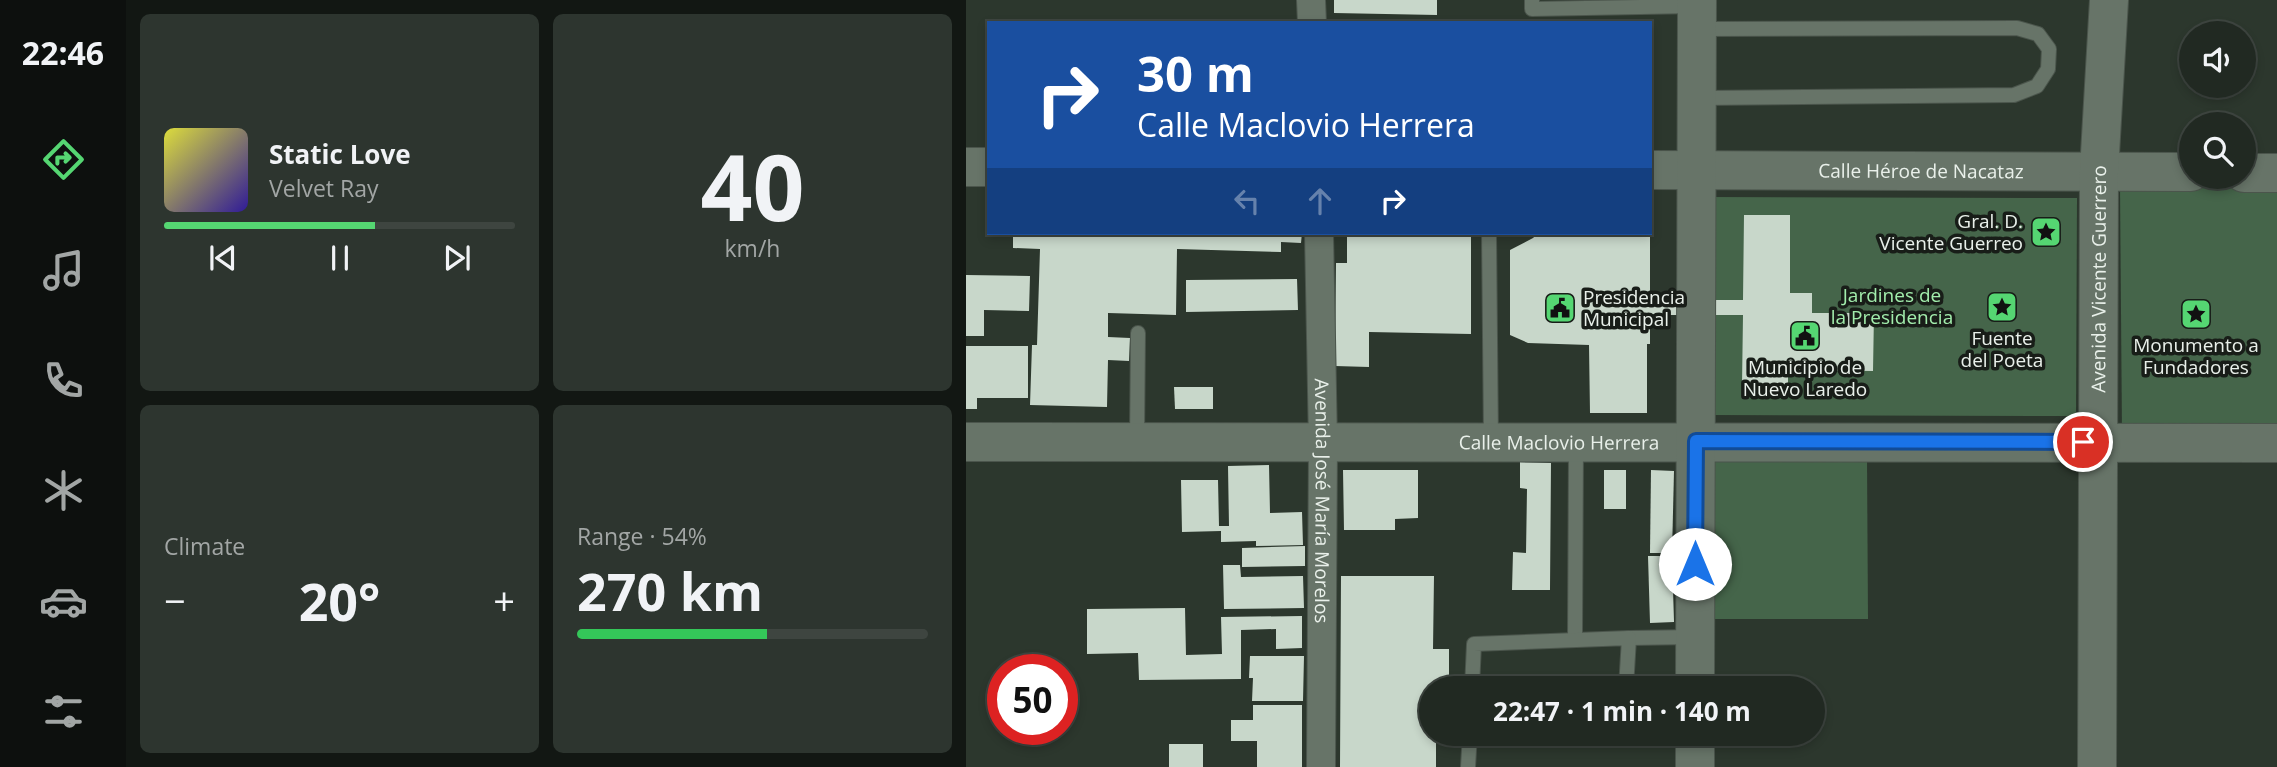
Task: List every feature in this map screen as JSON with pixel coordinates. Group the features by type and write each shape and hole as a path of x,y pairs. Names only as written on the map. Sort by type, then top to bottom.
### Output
{"street":[{"path":"1311,0 1312,21"},
{"name":"Avenida Vicente Guerrero","path":"2097,767 2099,172 2109,0"},
{"path":"1695,676 1697,11"},
{"path":"966,167 987,167"},
{"name":"Calle Héroe de Nacataz","path":"1652,170 2179,172"},
{"path":"2256,173 2277,173"},
{"name":"Avenida José María Morelos","path":"1320,235 1323,443 1321,767"},
{"name":"Calle Maclovio Herrera","path":"966,442 2277,443"},
{"path":"1695,746 1695,767"}],"lane":[{"path":"1532,0 1532,9 1645,3 1697,11 2017,28 2038,34 2049,49 2048,69 2037,86 2014,95 1696,98"},
{"path":"1489,235 1491,442"},
{"path":"1137,441 1138,333"},
{"path":"1575,640 1576,442"},
{"path":"1473,676 1474,644 1695,637"},
{"path":"1627,676 1629,638"},
{"path":"1468,767 1469,746"}],"green space":[{"path":"2120,186 2256,189 2256,186 2277,186 2277,434 2122,435"},
{"name":"Jardines de la Presidencia","path":"1708,197 2077,198 2076,416 1707,415"},
{"path":"1710,457 1867,457 1868,619 1710,619"}],"shaded area":[{"path":"1999,292 2011,297 2015,305 2011,315 2002,320 1992,315 1988,307 1992,297"}],"building":[{"path":"1334,0 1437,0 1437,15 1334,13"},
{"path":"1744,215 1790,215 1790,293 1812,293 1812,313 1874,313 1873,371 1788,370 1788,386 1742,385 1743,315 1650,315 1650,344 1647,344 1647,413 1590,413 1589,345 1528,343 1510,335 1510,250 1536,235 1650,235 1650,300 1743,300"},
{"path":"1013,235 1302,235 1301,243 1281,242 1281,252 1177,249 1176,315 1108,313 1108,337 1130,338 1129,361 1108,360 1107,407 1030,405 1032,345 1037,345 1040,249 1013,248"},
{"path":"1347,235 1471,237 1471,334 1369,332 1369,367 1335,366 1336,263 1347,263"},
{"path":"966,275 1030,276 1029,311 984,310 984,336 966,336"},
{"path":"1297,279 1298,310 1186,312 1186,280"},
{"path":"966,346 1028,346 1028,398 977,398 977,409 966,409"},
{"path":"1174,387 1213,387 1213,409 1175,409"},
{"path":"1520,462 1551,463 1550,590 1512,590 1513,552 1526,553 1527,489 1520,488"},
{"path":"1269,465 1270,513 1302,512 1303,545 1256,546 1256,541 1221,542 1221,531 1182,532 1181,480 1218,480 1219,526 1229,526 1228,466"},
{"path":"1343,470 1418,470 1418,518 1395,519 1395,530 1344,530"},
{"path":"1604,470 1626,470 1626,509 1604,509"},
{"path":"1651,470 1674,471 1672,553 1650,553"},
{"path":"1305,546 1305,566 1242,567 1242,548"},
{"path":"1648,556 1672,556 1674,622 1650,623"},
{"path":"1223,565 1240,565 1241,577 1303,576 1304,608 1224,609"},
{"path":"1341,576 1434,576 1433,649 1449,649 1449,676 1419,676 1419,746 1436,746 1436,767 1340,767"},
{"path":"1185,608 1186,655 1222,654 1221,617 1302,616 1302,648 1276,649 1276,629 1241,630 1241,679 1139,680 1138,653 1087,654 1087,609"},
{"path":"1250,656 1304,656 1303,701 1252,701"},
{"path":"1253,705 1302,705 1302,767 1257,767 1257,741 1231,741 1231,720 1253,720"},
{"path":"1169,744 1203,744 1203,767 1169,767"}],"place":[{"name":"Gral. D. Vicente Guerreo","path":"2046,232"},
{"name":"Fuente del Poeta","path":"2002,307"},
{"name":"Presidencia Municipal","path":"1560,308"},
{"name":"Monumento a Fundadores","path":"2196,314"},
{"name":"Municipio de Nuevo Laredo","path":"1805,336"}],"route":[{"path":"1695,564 1696,441 2083,442"}]}
